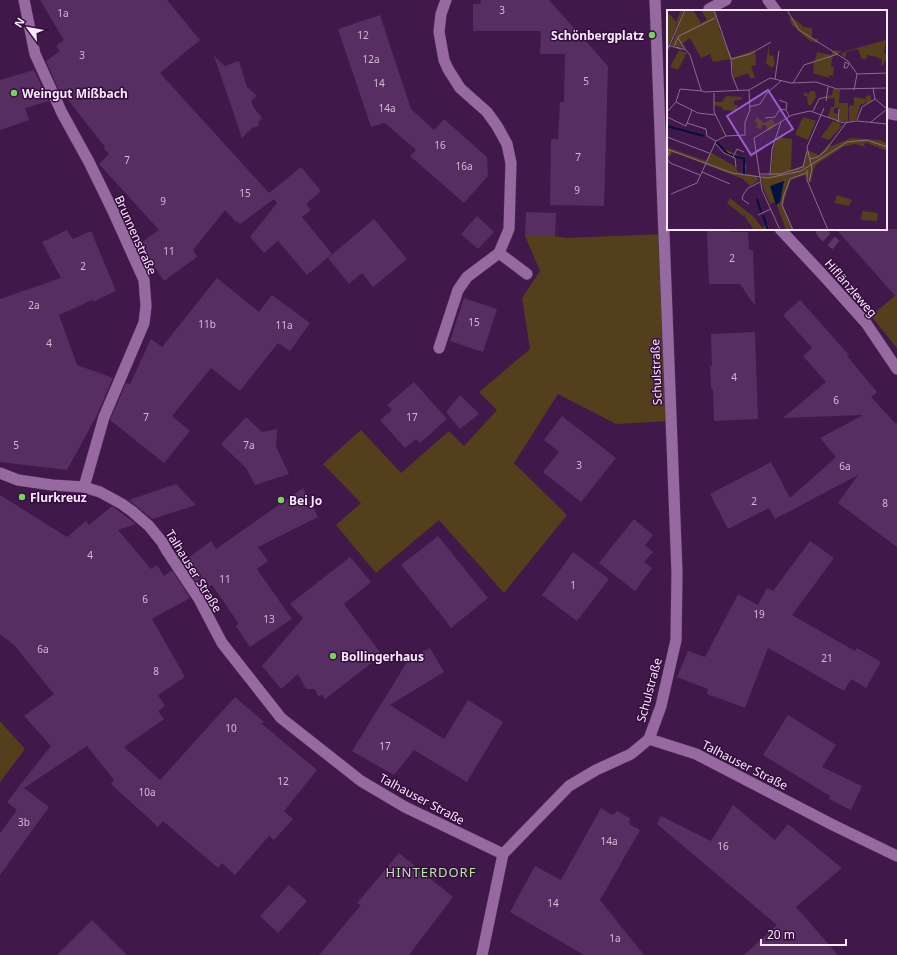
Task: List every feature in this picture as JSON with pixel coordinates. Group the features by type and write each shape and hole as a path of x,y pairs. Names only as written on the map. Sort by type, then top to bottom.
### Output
{"street":[{"name":"Brunnenstraße","path":"24,0 35,54 62,113 89,162 112,209 144,280 146,306 144,323 104,417 84,487"},
{"path":"439,348 458,290 467,277 499,253 510,229 511,163 507,144 487,112 460,88 448,70 444,60 439,32 441,14 446,0"},
{"name":"Schulstraße","path":"655,0 664,123 667,227"},
{"path":"708,9 726,0"},
{"path":"768,0 775,10"},
{"path":"887,113 897,115"},
{"name":"Schulstraße","path":"648,739 661,706 676,640 677,573 667,230"},
{"name":"Hiflänzleweg","path":"781,230 866,322 897,368"},
{"path":"499,253 527,274"},
{"name":"Talhauser Straße","path":"0,473 18,480 52,485 84,487 100,492 122,504 149,526 162,542 167,552 199,599 222,643 282,718 361,780 406,807 503,854"},
{"name":"Talhauser Straße","path":"648,739 696,754 833,825 897,856"},
{"path":"482,955 503,854 569,786 596,770 630,754 648,739"}],"shaded area":[{"path":"664,234 671,421 616,424 558,394 514,463 567,515 504,593 439,520 376,573 336,525 361,503 323,464 361,430 401,473 449,431 464,446 497,410 479,392 530,349 522,298 540,271 525,236 555,236 566,238"},
{"path":"897,294 897,348 871,316"},
{"path":"0,721 25,749 0,782"}],"building":[{"path":"40,0 167,0 200,40 160,73 269,193 301,167 321,191 306,204 311,210 302,217 332,254 307,275 278,241 264,253 250,237 277,203 274,199 240,224 237,221 236,222 225,210 193,250 197,257 164,281 139,244 159,230 99,164 109,154 65,96 62,97 46,61 60,51 56,46 64,40"},
{"path":"481,0 549,0 608,66 604,206 550,205 551,139 558,139 560,102 564,102 565,54 540,54 541,31 473,31 473,4 480,4"},
{"path":"380,15 411,109 434,130 444,119 487,157 488,176 464,203 410,156 416,150 385,123 371,127 338,29"},
{"path":"214,56 225,66 239,61 247,87 257,96 251,101 254,108 262,118 258,122 259,126 252,128 242,138"},
{"name":"Weingut Mißbach","path":"34,70 49,101 25,108 29,120 0,130 0,80"},
{"path":"526,212 556,213 555,236 525,236"},
{"path":"477,216 494,232 478,249 461,234"},
{"path":"374,219 407,259 373,287 362,273 349,284 328,258"},
{"path":"897,229 897,298 837,230"},
{"path":"67,230 73,239 91,231 116,291 59,315 77,365 113,378 97,415 67,470 0,462 0,299 61,278 42,242"},
{"path":"729,230 730,232 748,232 749,250 753,250 755,306 740,284 709,284 707,231"},
{"path":"217,278 259,312 272,295 310,323 290,351 278,343 240,391 211,368 172,416 190,431 164,463 110,420 126,383 130,384 151,339 162,347"},
{"path":"464,298 497,309 483,352 450,341"},
{"path":"800,300 849,355 847,356 877,392 871,397 896,424 897,422 897,547 838,503 858,475 775,519 769,508 728,529 710,494 771,462 790,498 836,457 820,438 863,415 783,418 826,382 803,356 812,348 783,315"},
{"path":"755,332 758,419 714,421 713,389 711,389 710,366 712,366 711,334"},
{"path":"414,382 447,419 420,443 416,439 405,448 380,420 392,410 387,405"},
{"path":"460,395 479,414 460,429 446,412"},
{"path":"562,416 616,458 581,502 543,472 559,452 544,440"},
{"path":"246,417 262,432 277,429 276,447 289,474 255,485 246,468 221,444"},
{"path":"176,484 196,505 152,519 129,500"},
{"path":"303,488 318,517 258,547 268,561 257,569 292,619 250,647 236,626 239,624 212,585 202,591 183,562 211,541 216,549"},
{"path":"0,495 67,537 86,521 89,525 112,506 136,524 118,530 151,569 157,565 164,576 172,570 190,598 152,619 185,677 158,695 165,706 158,711 164,719 124,747 160,780 235,697 265,723 261,723 317,770 284,811 293,819 274,840 269,836 235,875 222,863 218,868 163,821 158,827 111,784 114,780 87,746 24,788 20,785 51,746 24,716 54,694 14,645 0,634"},
{"path":"634,519 653,535 645,545 653,552 644,562 652,568 635,591 599,563"},
{"path":"438,536 488,598 451,628 439,612 440,609 438,611 401,565"},
{"path":"810,541 834,558 792,615 855,651 857,648 881,662 866,688 851,679 844,691 768,648 745,708 707,694 708,689 677,677 688,651 705,657 738,594 758,605 767,588 773,591"},
{"path":"573,552 609,579 577,621 542,595"},
{"path":"350,557 371,582 344,604 382,655 325,699 322,695 318,696 315,689 306,689 298,674 281,689 262,666 303,618 290,604"},
{"path":"430,648 444,672 390,705 444,739 468,700 503,722 467,782 414,750 394,775 352,751 409,659"},
{"path":"788,715 836,745 822,767 862,786 851,810 829,799 830,796 763,755"},
{"path":"20,785 49,807 0,875 0,833 17,810 7,802"},
{"path":"733,805 775,840 788,824 842,868 796,907 838,955 744,955 777,925 657,824 661,816 711,841"},
{"path":"601,808 612,815 617,811 630,818 629,824 640,830 600,900 644,955 584,955 510,912 535,866 561,880"},
{"path":"399,853 453,897 409,955 319,955 361,905 357,903"},
{"path":"289,885 307,901 278,933 260,916"},
{"path":"92,920 127,955 57,955"}],"tunnel":[{"path":"821,230 836,245"}],"place":[{"name":"Schönbergplatz","path":"652,35"},
{"name":"Weingut Mißbach","path":"14,93"},
{"name":"Flurkreuz","path":"22,497"},
{"name":"Bei Jo","path":"281,500"},
{"name":"Bollingerhaus","path":"333,656"}],"district":[{"name":"HINTERDORF","path":"431,872"}]}
